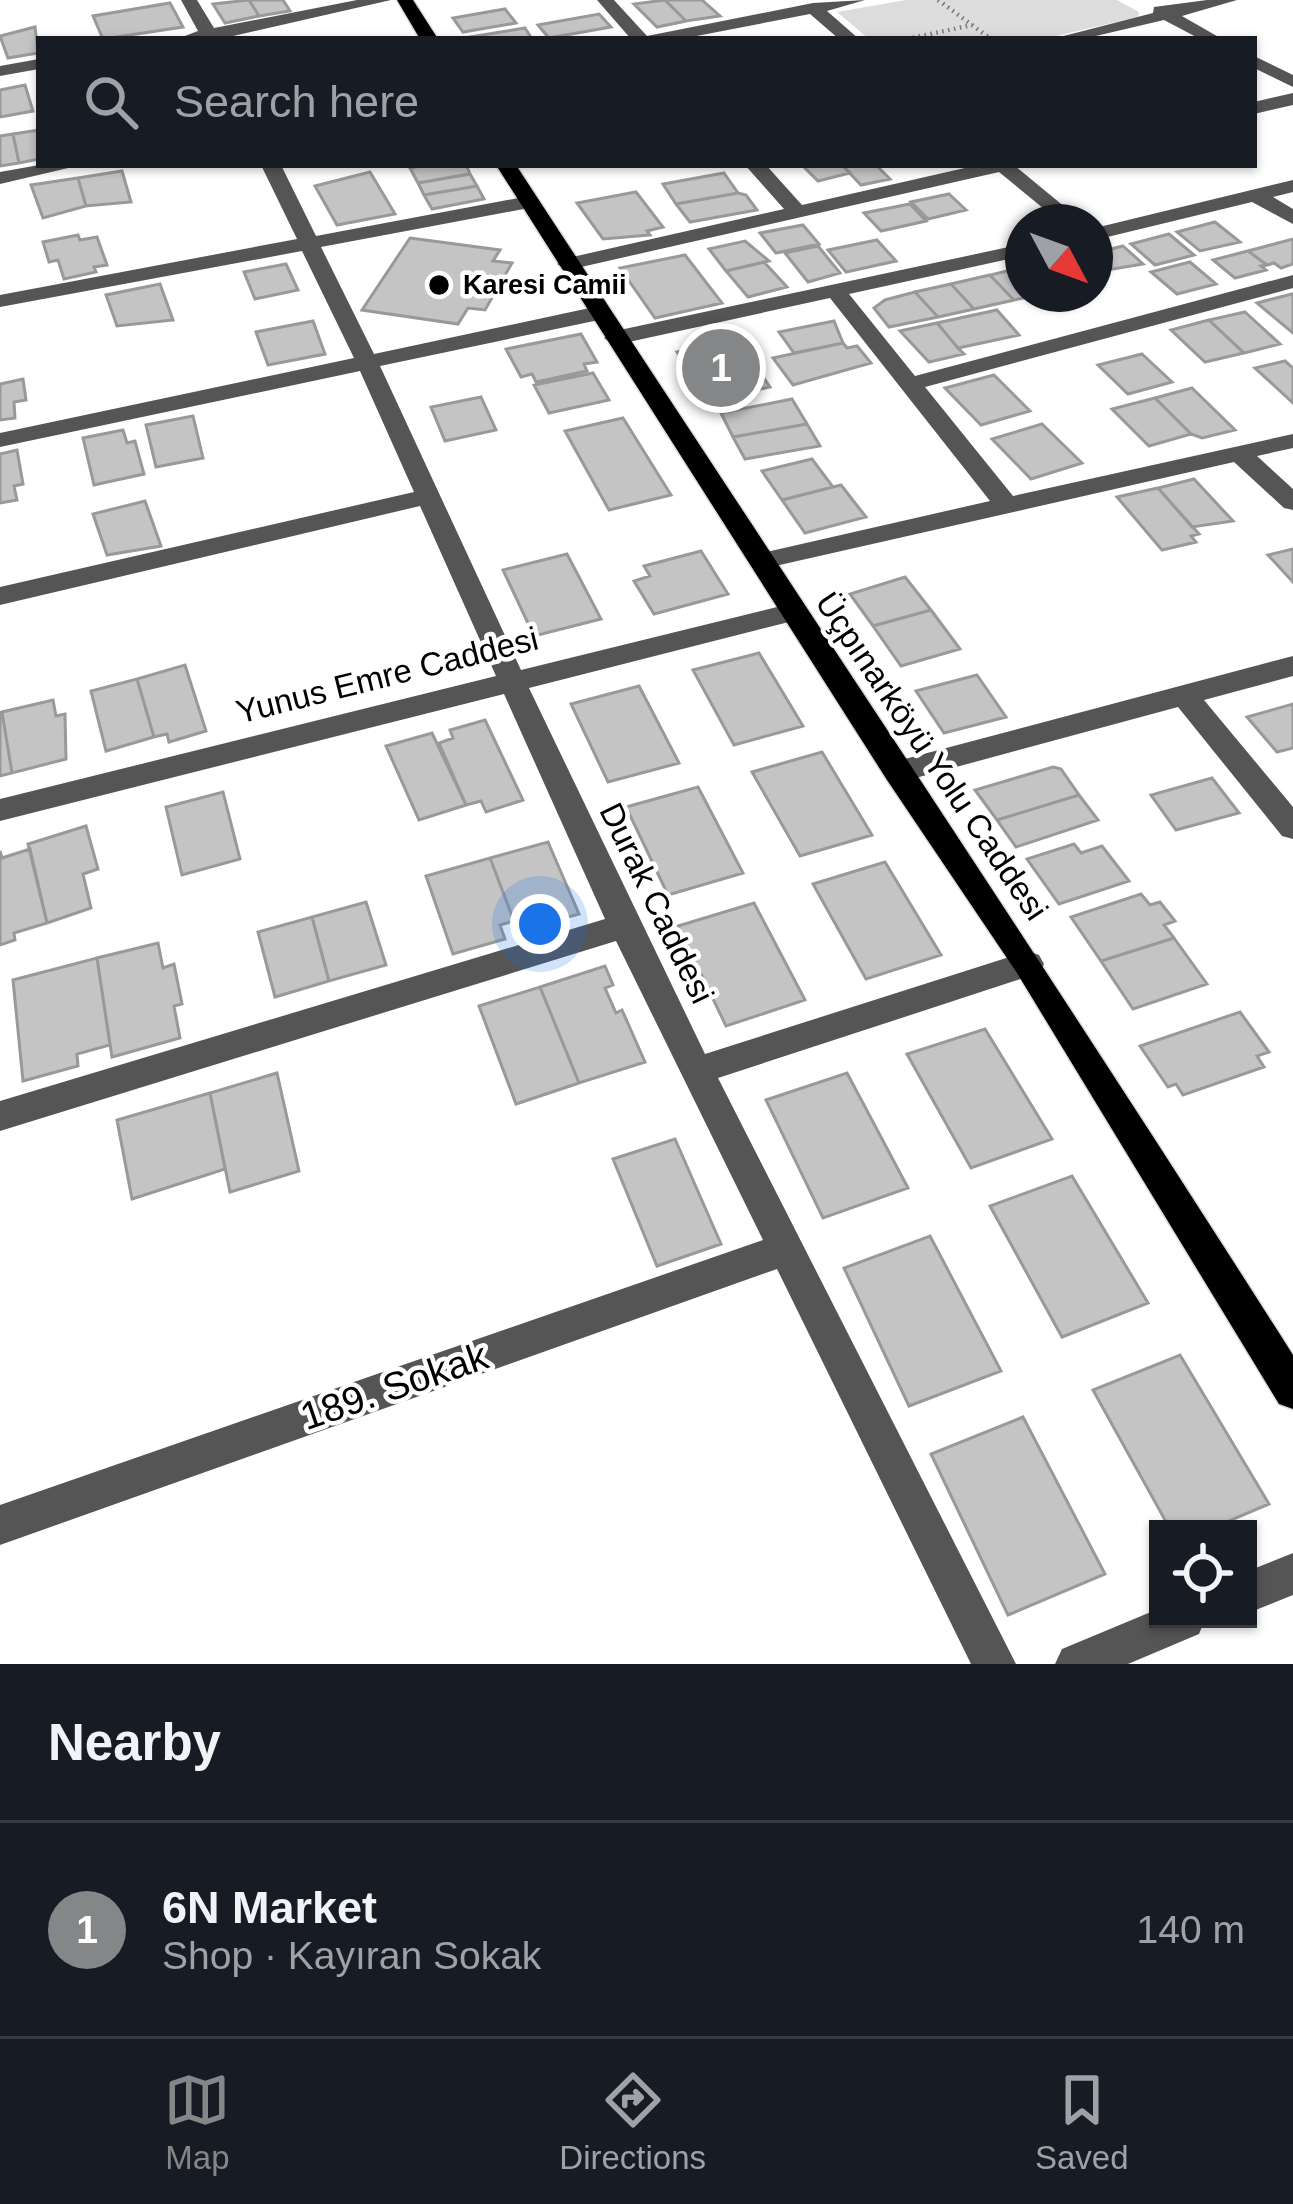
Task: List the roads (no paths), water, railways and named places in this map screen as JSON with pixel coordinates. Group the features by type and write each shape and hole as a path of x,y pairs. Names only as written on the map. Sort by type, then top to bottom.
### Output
{"main road":[{"path":"405,0 427,36"},
{"name":"Üçpınarköyü Yolu Caddesi","path":"508,168 897,772 1028,964 1293,1390"}],"street":[{"path":"189,0 209,36"},
{"path":"215,36 383,0"},
{"path":"604,0 637,36"},
{"path":"669,36 857,0"},
{"path":"1141,0 1207,36"},
{"path":"1074,36 1228,0"},
{"path":"813,8 846,36"},
{"path":"1257,63 1293,82"},
{"path":"0,71 36,65"},
{"path":"1257,107 1293,99"},
{"path":"0,178 55,168"},
{"name":"Durak Caddesi","path":"272,168 367,362 624,926 994,1664"},
{"path":"758,168 798,212"},
{"path":"568,264 989,168"},
{"path":"1006,168 1051,204"},
{"path":"1113,230 1293,185"},
{"path":"1257,196 1293,218"},
{"path":"0,301 529,202"},
{"path":"0,440 367,362 835,290 1005,254"},
{"path":"910,384 1293,281"},
{"path":"835,290 1007,506"},
{"path":"762,561 1293,441"},
{"path":"1239,453 1293,502"},
{"path":"0,596 428,496"},
{"name":"Yunus Emre Caddesi","path":"0,810 793,611"},
{"path":"897,772 1293,666"},
{"path":"1184,695 1293,828"},
{"path":"0,1116 624,926"},
{"path":"698,1070 1028,964"},
{"name":"189. Sokak","path":"0,1525 788,1248"},
{"path":"1257,1588 1293,1574"},
{"path":"1077,1664 1163,1628"}],"place":[{"name":"Karesi Camii","path":"439,285"},
{"name":"6N Market","path":"721,368"}]}
